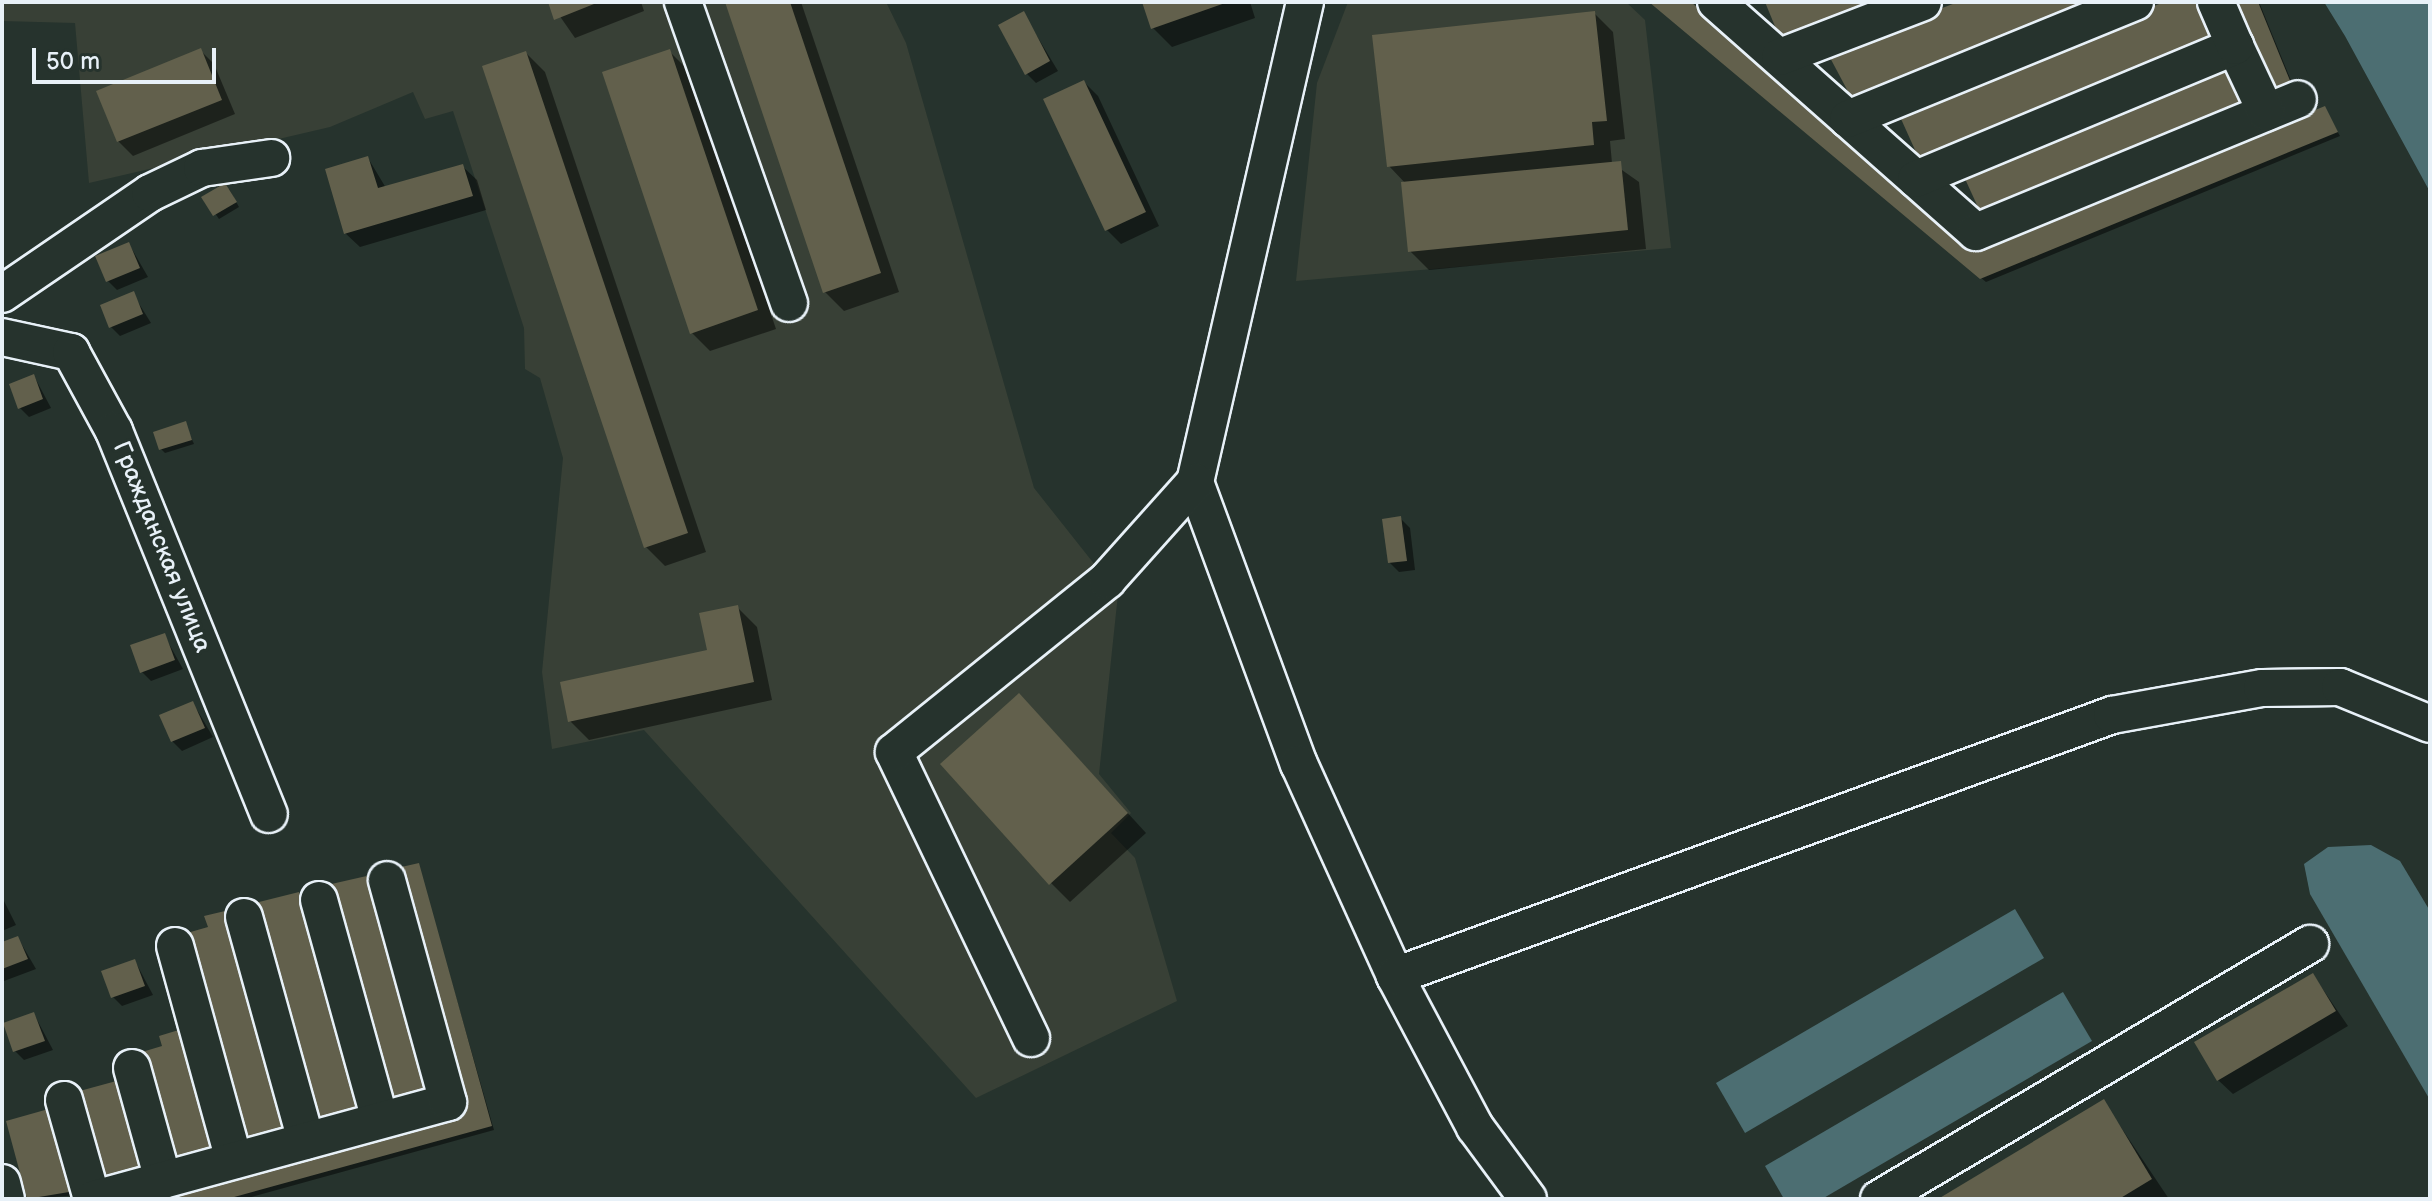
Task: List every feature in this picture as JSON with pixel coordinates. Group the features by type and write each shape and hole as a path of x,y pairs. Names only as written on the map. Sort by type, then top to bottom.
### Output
{"street":[{"path":"683,2 789,303"},
{"path":"1031,1038 894,752 1107,580 1195,482 1305,2"},
{"path":"1716,2 1976,232 2282,106 2235,46 2216,2"},
{"path":"1780,57 1923,2"},
{"path":"1848,119 2135,2"},
{"path":"1916,179 2235,46"},
{"path":"2,294 150,193 202,168 271,158"},
{"name":"Гражданская улица","path":"2,337 71,352 114,431 269,814"},
{"path":"1195,482 1299,764 1395,976 1475,1127 1528,1199"},
{"path":"1395,976 2112,715 2218,694 2340,687 2430,724"},
{"path":"64,1100 93,1199 448,1102 387,880"},
{"path":"319,900 380,1120"},
{"path":"244,917 306,1141"},
{"path":"1879,1199 2310,944"},
{"path":"175,946 234,1160"},
{"path":"132,1068 163,1180"},
{"path":"2,1183 6,1199"}],"shaded area":[{"path":"2,2 886,2 906,43 1034,488 1118,594 1099,774 1131,813 1111,833 1135,858 1177,1001 976,1098 644,730 552,749 542,672 563,458 540,378 525,369 524,328 453,111 425,119 413,92 330,127 89,183 75,23 2,21"},
{"path":"1348,2 1626,2 1645,20 1671,248 1296,281 1317,83"}],"water":[{"path":"2324,2 2430,2 2430,192 2345,36"},
{"path":"2371,845 2400,861 2430,911 2430,1100 2310,894 2304,864 2328,847"},
{"path":"2015,909 2044,958 1745,1133 1716,1083"},
{"path":"2063,992 2092,1041 1822,1199 1784,1199 1765,1166"}],"building":[{"path":"548,2 599,2 554,20"},
{"path":"725,2 790,2 881,273 823,293"},
{"path":"1142,2 1228,2 1151,29"},
{"path":"1649,2 1691,2 1975,249 2325,106 2338,132 1980,279"},
{"path":"1765,2 1884,2 1781,41"},
{"path":"1958,2 2096,2 1852,99 1827,52"},
{"path":"2164,2 2206,2 2221,36 1920,161 1897,110"},
{"path":"2234,2 2258,2 2291,83 2271,92"},
{"path":"1024,11 1050,61 1025,75 998,25"},
{"path":"1595,11 1607,121 1592,122 1594,145 1387,167 1372,35"},
{"path":"201,48 222,100 117,142 96,91"},
{"path":"670,49 758,310 690,334 602,72"},
{"path":"526,51 688,533 644,548 482,66"},
{"path":"2227,64 2246,107 1982,216 1961,170"},
{"path":"1084,80 1146,212 1105,231 1043,99"},
{"path":"368,156 378,188 463,164 473,196 344,234 325,169"},
{"path":"1621,161 1628,230 1408,252 1401,182"},
{"path":"225,183 237,202 213,216 201,197"},
{"path":"129,242 140,268 106,282 95,256"},
{"path":"134,291 143,314 109,328 100,305"},
{"path":"34,374 43,399 18,409 9,384"},
{"path":"186,421 192,440 159,450 153,432"},
{"path":"1401,516 1407,561 1388,563 1382,519"},
{"path":"738,605 754,682 568,722 560,682 707,650 699,613"},
{"path":"165,633 175,660 140,673 130,645"},
{"path":"1019,693 1128,813 1049,885 940,764"},
{"path":"193,701 205,728 171,742 159,715"},
{"path":"419,863 492,1126 227,1199 144,1199 464,1110 397,868"},
{"path":"371,875 431,1093 388,1105 327,885"},
{"path":"299,892 360,1113 316,1125 255,903"},
{"path":"225,911 286,1133 245,1144 187,933 208,927 204,916"},
{"path":"18,936 28,959 2,969 2,942"},
{"path":"135,959 145,986 111,998 101,971"},
{"path":"2313,973 2336,1011 2217,1081 2194,1042"},
{"path":"34,1012 45,1041 13,1052 3,1023"},
{"path":"182,1029 216,1152 172,1164 142,1052 162,1046 159,1036"},
{"path":"120,1080 146,1172 101,1184 76,1092"},
{"path":"2104,1099 2152,1179 2119,1199 1938,1199"},
{"path":"52,1108 75,1191 27,1199 6,1121"}]}
